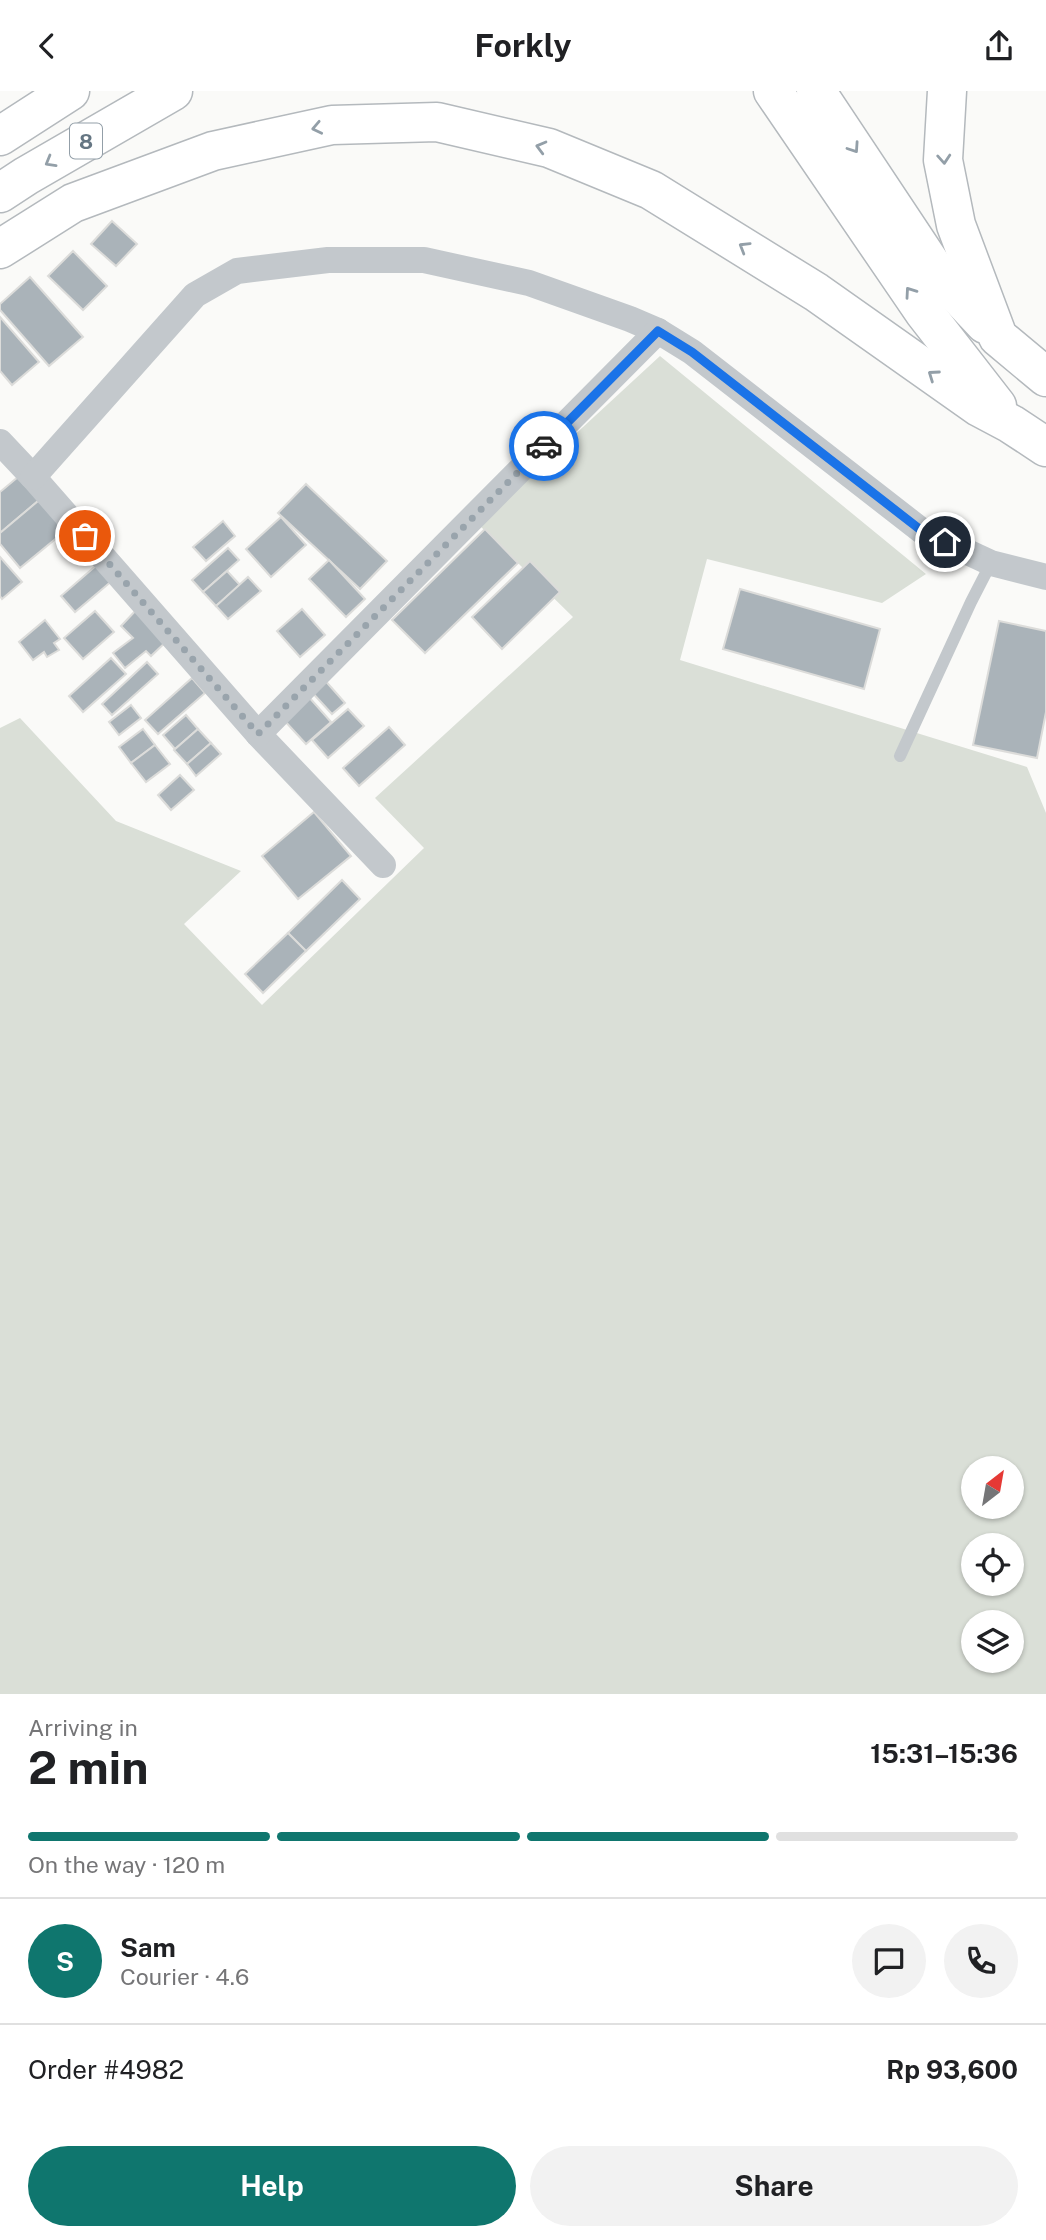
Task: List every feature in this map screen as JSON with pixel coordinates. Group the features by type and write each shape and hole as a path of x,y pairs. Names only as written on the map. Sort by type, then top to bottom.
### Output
{"highway":[{"name":"8","path":"0,135 70,91"},
{"name":"8","path":"0,193 173,91"},
{"path":"773,91 925,312 1011,424"},
{"path":"816,91 937,273 998,338 1046,377"},
{"path":"947,91 943,160 945,173 956,225 998,338"},
{"path":"0,249 73,203 213,151 332,125 437,123 549,148 651,190 806,286 979,407 1046,447"}],"street":[{"path":"33,477 195,295 237,271 328,260 424,260 530,283 658,331 692,352 922,531 991,563 1046,577"},
{"path":"258,734 658,331"},
{"path":"0,442 258,734 383,865"}],"lane":[{"path":"900,757 991,563"}],"shaded area":[{"path":"660,356 926,574 882,603 707,559 680,660 1027,767 1046,813 1046,1694 0,1694 0,728 20,718 116,821 241,871 184,924 262,1005 424,848 375,798 573,617 478,524"}],"building":[{"path":"112,221 137,244 116,266 91,244"},
{"path":"73,251 107,286 83,310 48,276"},
{"path":"30,277 83,337 49,366 0,310 0,304"},
{"path":"0,317 39,362 12,385 0,371"},
{"path":"24,472 44,496 0,533 0,492"},
{"path":"306,484 387,561 360,589 278,513"},
{"path":"44,496 70,527 20,568 0,544 0,533"},
{"path":"281,517 306,545 271,577 246,549"},
{"path":"223,521 235,536 206,561 193,547"},
{"path":"485,529 518,563 425,653 392,620"},
{"path":"228,548 239,560 203,592 192,580"},
{"path":"0,557 22,582 2,599 0,596"},
{"path":"329,560 365,599 346,617 309,579"},
{"path":"530,561 560,592 502,649 472,617"},
{"path":"98,564 113,580 75,612 61,596"},
{"path":"227,571 240,585 216,606 203,592"},
{"path":"248,577 261,591 228,619 216,606"},
{"path":"740,589 880,629 864,689 723,649"},
{"path":"139,607 170,638 151,656 146,651 125,668 113,653 133,638 121,626"},
{"path":"302,609 325,635 300,657 277,631"},
{"path":"95,611 114,632 83,659 64,638"},
{"path":"45,620 60,639 54,643 59,650 47,657 44,652 33,660 19,642"},
{"path":"999,621 1046,631 1046,712 1037,758 973,745"},
{"path":"111,658 126,674 83,712 69,696"},
{"path":"147,662 158,674 112,715 102,704"},
{"path":"322,677 345,703 332,714 309,689"},
{"path":"192,678 205,693 158,734 145,720"},
{"path":"308,696 331,722 306,744 283,719"},
{"path":"131,705 141,718 119,735 109,722"},
{"path":"348,709 364,726 328,758 312,740"},
{"path":"186,715 198,729 175,749 163,735"},
{"path":"389,727 405,745 359,786 343,768"},
{"path":"143,729 155,745 131,763 119,747"},
{"path":"198,729 211,743 187,764 174,750"},
{"path":"211,743 221,754 196,776 187,764"},
{"path":"155,745 170,764 146,782 131,763"},
{"path":"180,775 194,790 171,810 158,795"},
{"path":"314,812 351,856 298,899 262,856"},
{"path":"342,880 360,899 306,951 288,933"},
{"path":"288,933 306,951 263,993 245,974"}],"way so far":[{"path":"85,536 258,734 544,446"}],"route":[{"path":"544,446 658,331 692,352 922,531 945,542"}]}
